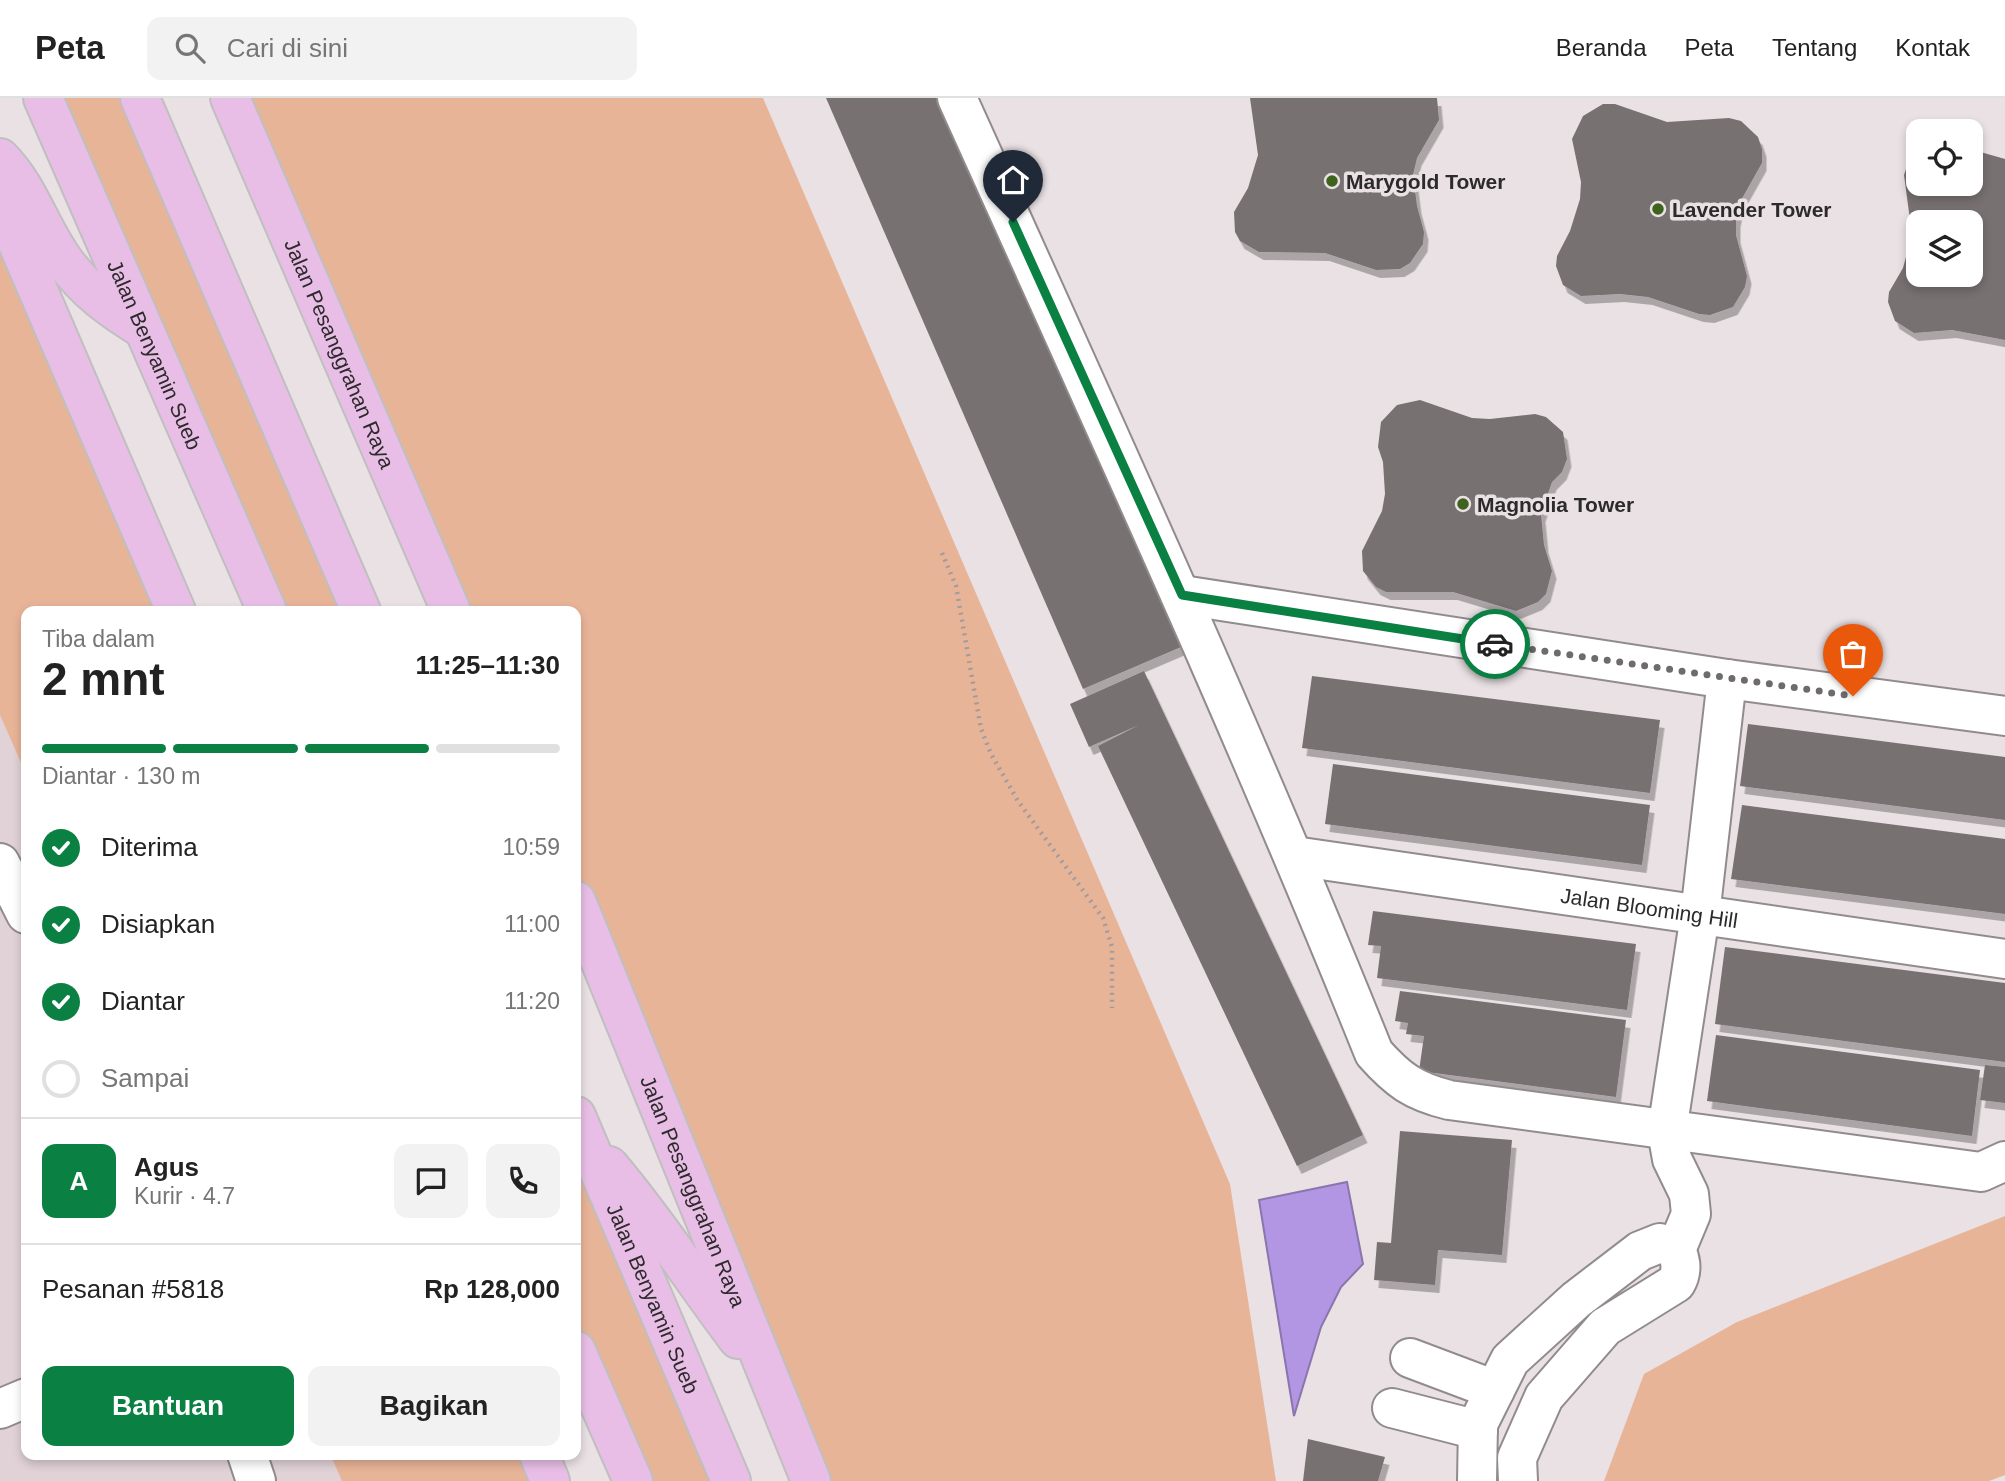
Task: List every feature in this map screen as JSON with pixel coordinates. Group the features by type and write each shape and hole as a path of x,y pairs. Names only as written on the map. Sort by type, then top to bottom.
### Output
{"main road":[{"name":"Jalan Benyamin Sueb","path":"43,98 265,606"},
{"path":"140,98 359,606"},
{"path":"155,98 159,144"},
{"name":"Jalan Pesanggrahan Raya","path":"230,98 449,606"},
{"path":"0,158 21,186 62,259 81,282 98,300 142,328"},
{"path":"0,202 174,606"},
{"name":"Jalan Pesanggrahan Raya","path":"581,913 811,1481"},
{"path":"581,1128 655,1220 702,1292 767,1376"},
{"name":"Jalan Benyamin Sueb","path":"581,1129 731,1481"},
{"path":"581,1362 633,1481"}],"street":[{"path":"957,98 1182,595 1294,856 1374,1053 1395,1076 1420,1093 1448,1100 1667,1131 1993,1166"},
{"path":"1182,595 1727,679 2005,716"},
{"path":"1518,1481 1517,1458 1544,1397 1605,1327 1676,1283 1680,1269 1676,1250 1691,1214 1689,1194 1672,1159 1667,1131 1700,915 1727,679"},
{"name":"Jalan Blooming Hill","path":"1294,856 2005,960"},
{"path":"0,863 21,904"},
{"path":"1477,1481 1478,1430 1510,1360 1576,1300 1640,1251 1660,1243 1676,1250"},
{"path":"1410,1358 1495,1390"},
{"path":"0,1409 21,1400"},
{"path":"1392,1408 1478,1430"},
{"path":"249,1460 256,1481"}],"path":[{"path":"942,553 956,586 981,729 991,754 1018,801 1103,918 1112,947 1112,1008"}],"shaded area":[{"path":"43,98 140,98 359,606 264,606"},
{"path":"226,98 763,98 1230,1184 1276,1481 811,1481 581,937 581,606 441,606"},
{"path":"0,203 26,606 21,606 21,1460 534,1460 543,1481 0,1481"},
{"path":"0,248 155,606 21,606 21,763 0,715"},
{"path":"581,1128 731,1481 633,1481 581,1362"},
{"path":"1347,1182 1363,1264 1341,1287 1321,1327 1294,1416 1259,1200"},
{"path":"2005,1216 2005,1475 1989,1481 1604,1481 1644,1374 1737,1322"},
{"path":"333,1460 524,1460 533,1481 342,1481"}],"building":[{"path":"826,98 942,98 1181,647 1083,689"},
{"name":"Marygold Tower","path":"1250,98 1437,98 1439,120 1417,158 1413,175 1424,232 1423,244 1410,263 1400,269 1376,270 1325,253 1259,252 1240,241 1235,232 1234,212 1248,188 1258,155"},
{"name":"Lavender Tower","path":"1603,104 1615,104 1667,122 1729,118 1741,121 1758,137 1762,149 1762,163 1740,202 1736,219 1736,235 1747,276 1745,287 1733,307 1710,315 1699,314 1648,297 1620,294 1581,296 1563,285 1556,266 1557,256 1570,231 1580,199 1581,182 1572,139 1583,116"},
{"path":"1983,153 2005,159 2005,340 1952,330 1914,333 1895,321 1888,302 1889,292 1903,268 1906,257 1906,287 1983,287 1983,210 1909,210 1907,196 1983,196"},
{"name":"Magnolia Tower","path":"1420,400 1472,418 1490,419 1535,414 1546,417 1563,432 1567,459 1562,472 1552,482 1541,514 1544,545 1552,571 1546,594 1538,602 1516,611 1453,592 1386,592 1376,587 1363,571 1362,551 1382,511 1385,494 1383,462 1378,447 1381,422 1397,405"},
{"path":"1144,671 1363,1135 1297,1166 1098,746 1139,725 1089,747 1070,704"},
{"path":"1312,676 1660,720 1650,793 1302,748"},
{"path":"1748,724 2005,757 2005,820 1740,786"},
{"path":"1333,764 1650,805 1642,865 1325,824"},
{"path":"1742,805 2005,839 2005,914 1731,879"},
{"path":"1373,911 1636,944 1627,1010 1377,978 1381,946 1368,945"},
{"path":"1725,947 2005,983 2005,1062 1715,1024"},
{"path":"1400,991 1626,1020 1616,1097 1419,1071 1424,1036 1406,1034 1408,1023 1395,1021"},
{"path":"1716,1035 1980,1070 1972,1136 1707,1101"},
{"path":"1985,1065 2005,1067 2005,1103 1980,1100"},
{"path":"1400,1131 1512,1140 1502,1255 1438,1250 1435,1285 1374,1280 1377,1242 1391,1243"},
{"path":"1308,1439 1385,1457 1378,1481 1303,1481"}],"way so far":[{"path":"1495,644 1853,696"}],"place":[{"name":"Marygold Tower","path":"1332,181"},
{"name":"Lavender Tower","path":"1658,209"},
{"name":"Magnolia Tower","path":"1463,504"}],"route":[{"path":"1013,222 1182,595 1495,644"}]}
